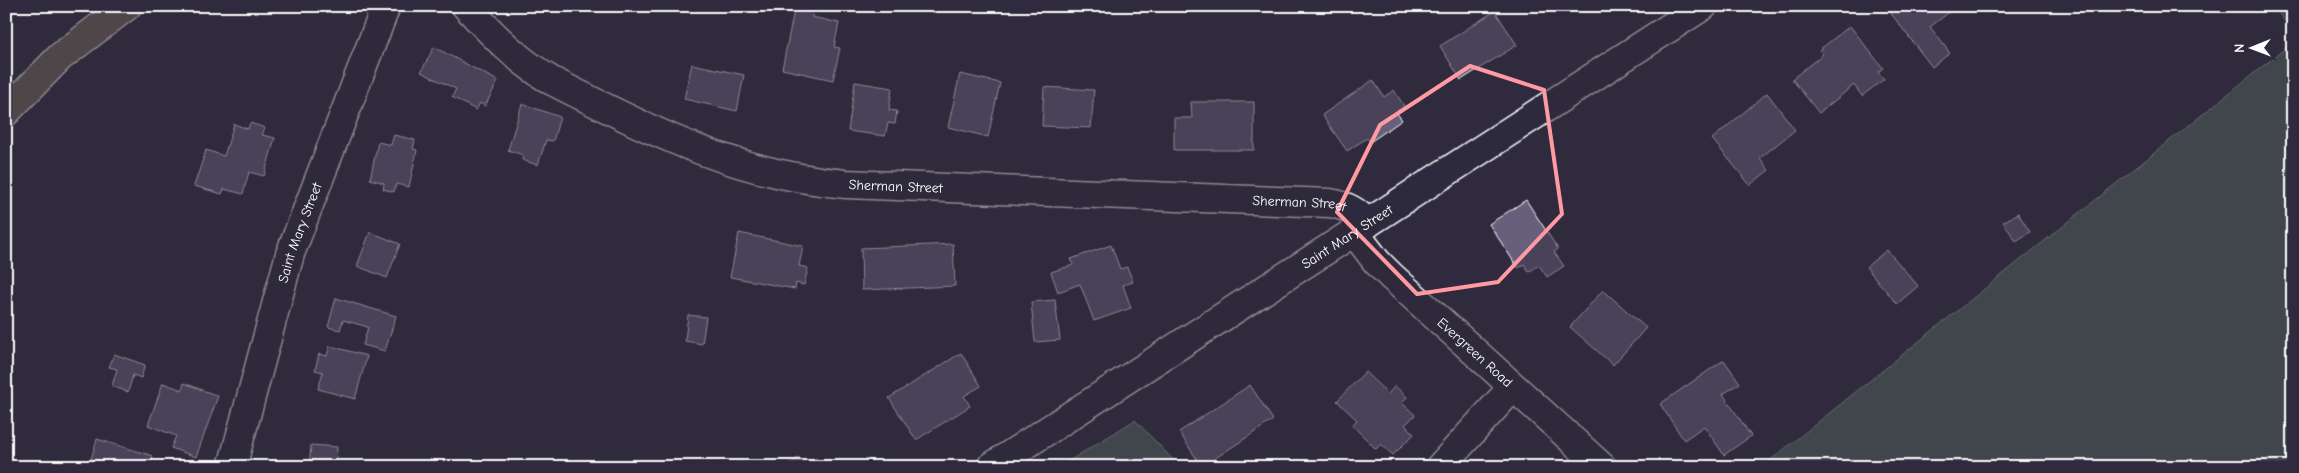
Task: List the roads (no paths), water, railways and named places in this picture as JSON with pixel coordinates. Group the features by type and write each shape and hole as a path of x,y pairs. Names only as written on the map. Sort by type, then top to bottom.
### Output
{"highway":[{"path":"6,112 60,57 127,6"}],"street":[{"name":"Saint Mary Street","path":"232,467 290,254 386,6"},
{"name":"Sherman Street","path":"466,6 504,46 534,70 552,81 647,129 691,148 728,161 772,173 846,184 1330,203 1351,209 1359,214 1361,228"},
{"name":"Saint Mary Street","path":"991,467 1703,6"},
{"name":"Evergreen Road","path":"1361,228 1377,262 1391,276 1602,467"},
{"path":"1440,467 1513,386"}]}
